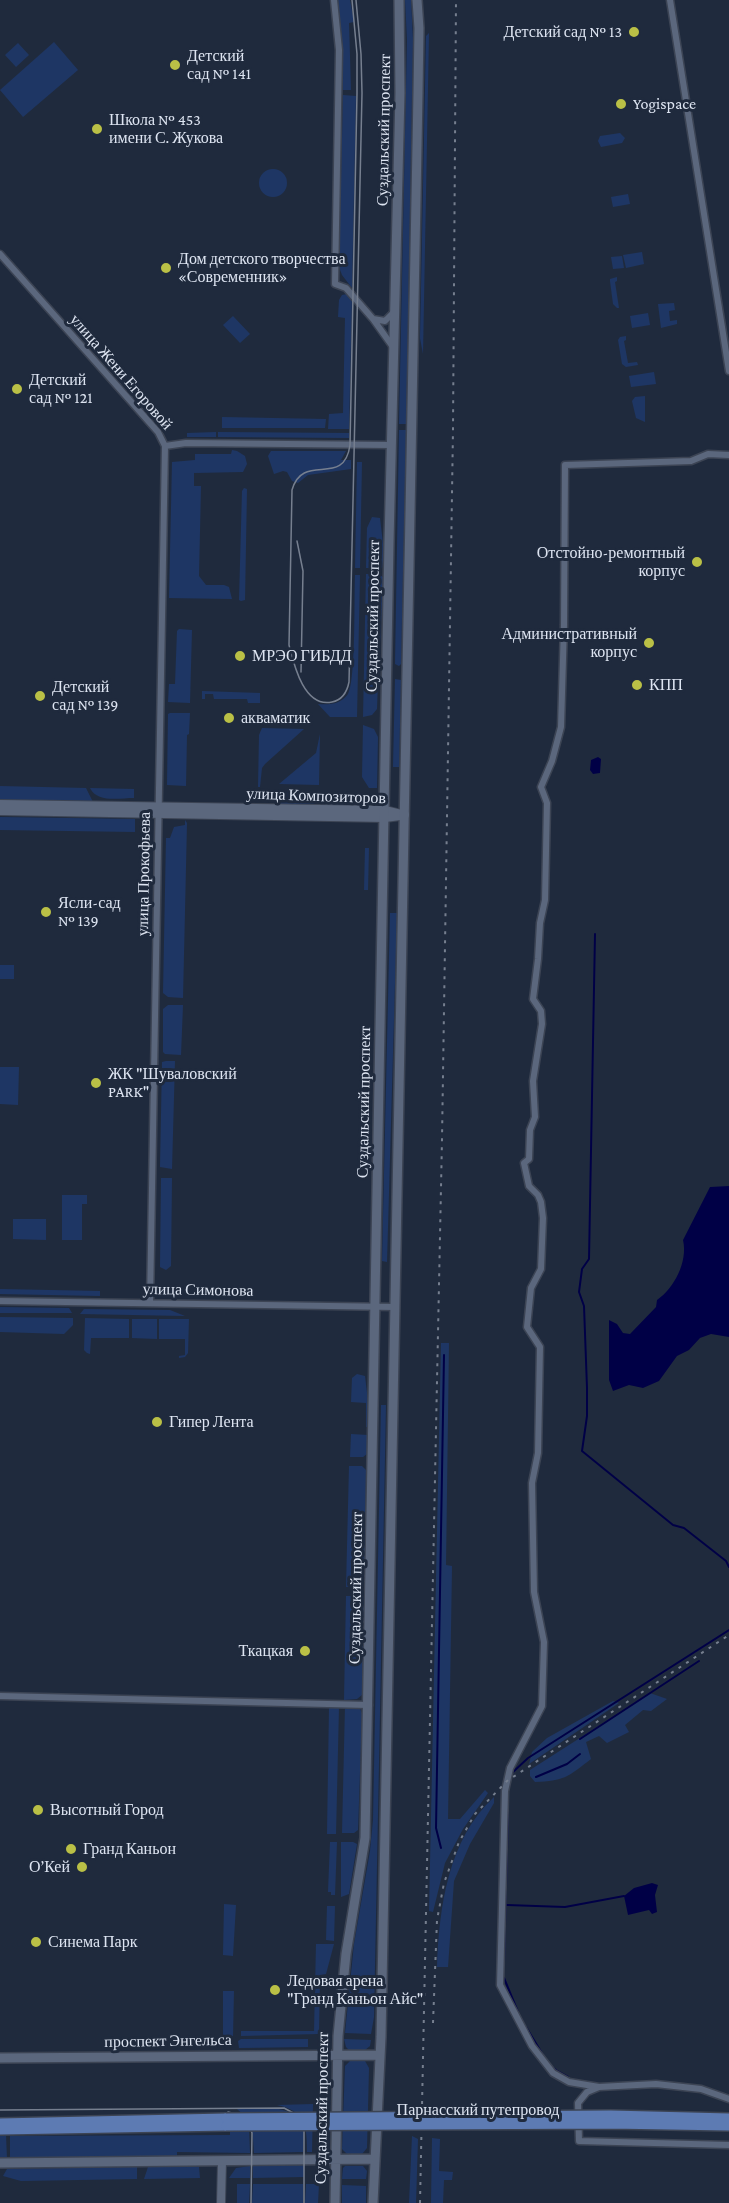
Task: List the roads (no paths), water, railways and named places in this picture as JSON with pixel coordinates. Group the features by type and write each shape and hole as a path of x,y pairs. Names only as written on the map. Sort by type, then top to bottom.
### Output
{"main road":[{"name":"Суздальский проспект","path":"335,2203 336,2055 346,1954 365,1838 369,1705 393,348 400,93 399,0"},
{"name":"Суздальский проспект","path":"373,2203 380,2055 396,1307 418,93 417,0"},
{"path":"388,666 397,675 406,669"},
{"name":"проспект Энгельса","path":"0,2058 380,2055"},
{"name":"Парнасский путепровод","path":"226,2122 600,2115 729,2118"},
{"path":"1,2128 226,2122"},
{"name":"Парнасский путепровод","path":"226,2122 729,2126"},
{"path":"2,2162 375,2159"}],"street":[{"path":"334,0 339,50 335,284 346,288 374,319 393,348"},
{"path":"670,0 729,371"},
{"name":"улица Жени Егоровой","path":"0,254 158,432 165,446 184,443 392,445"},
{"path":"374,319 385,321 395,312"},
{"name":"улица Прокофьева","path":"150,1303 165,446"},
{"path":"729,454 708,454 691,461 565,465 561,727 552,761 541,787 547,803 546,890 540,923 533,999 541,1011 542,1024 533,1081 535,1117 530,1130 529,1159 524,1163 529,1186 542,1202 543,1218 542,1269 531,1288 527,1327 540,1347 538,1453 532,1483 534,1592 544,1642 542,1706 510,1768 505,1791 500,1985 532,2046 553,2073 569,2082 599,2087 656,2084 683,2086 701,2089 729,2100"},
{"name":"улица Композиторов","path":"0,804 405,815"},
{"name":"улица Композиторов","path":"0,811 159,810"},
{"name":"улица Симонова","path":"0,1300 396,1307"},
{"path":"0,1696 369,1705"},
{"path":"599,2087 587,2092 578,2103 579,2141 729,2145"},
{"path":"221,2203 222,2161"}],"waterway":[{"path":"595,934 589,1259 582,1269 579,1292 584,1306 587,1388 587,1416 582,1451 673,1525 684,1528 726,1561 729,1567"},
{"path":"441,1848 436,1828 444,1355"},
{"path":"513,1772 528,1758 729,1630"},
{"path":"580,1739 699,1661"},
{"path":"536,1777 567,1764 580,1754"},
{"path":"504,1964 508,1813"},
{"path":"507,1905 565,1907 624,1896"},
{"path":"504,1978 518,2012"},
{"path":"526,2027 543,2055"},
{"path":"550,2065 568,2077"}],"tram line":[{"path":"352,0 357,54 357,93 350,445 346,458 340,465 305,473 297,479 292,490 289,645 297,673 307,692 322,702 332,702 342,697 349,682 362,93 356,0"},
{"path":"297,541 303,571 301,672"},
{"path":"0,2110 284,2108 297,2115 304,2126 304,2203"},
{"path":"228,2112 244,2116 252,2133 251,2203"}],"railway":[{"path":"420,2203 442,1139 453,429 456,0"},
{"path":"433,2023 437,1920 444,1883 459,1842 475,1814 507,1781 729,1635"}],"place":[{"name":"Детский сад № 13","path":"634,32"},
{"name":"Детский сад № 141","path":"175,65"},
{"name":"Yogispace","path":"621,104"},
{"name":"Школа № 453 имени С. Жукова","path":"97,129"},
{"name":"Дом детского творчества «Современник»","path":"166,268"},
{"name":"Детский сад № 121","path":"17,389"},
{"name":"Отстойно-ремонтный корпус","path":"697,562"},
{"name":"Административный корпус","path":"649,643"},
{"name":"МРЭО ГИБДД","path":"240,656"},
{"name":"КПП","path":"637,685"},
{"name":"Детский сад № 139","path":"40,696"},
{"name":"акваматик","path":"229,718"},
{"name":"Ясли-сад № 139","path":"46,912"},
{"name":"ЖК \"Шуваловский PARK\"","path":"96,1083"},
{"name":"Гипер Лента","path":"157,1422"},
{"name":"Ткацкая","path":"305,1651"},
{"name":"Высотный Город","path":"38,1810"},
{"name":"Гранд Каньон","path":"71,1849"},
{"name":"О’Кей","path":"82,1867"},
{"name":"Синема Парк","path":"36,1942"},
{"name":"Ледовая арена \"Гранд Каньон Айс\"","path":"275,1990"}]}
